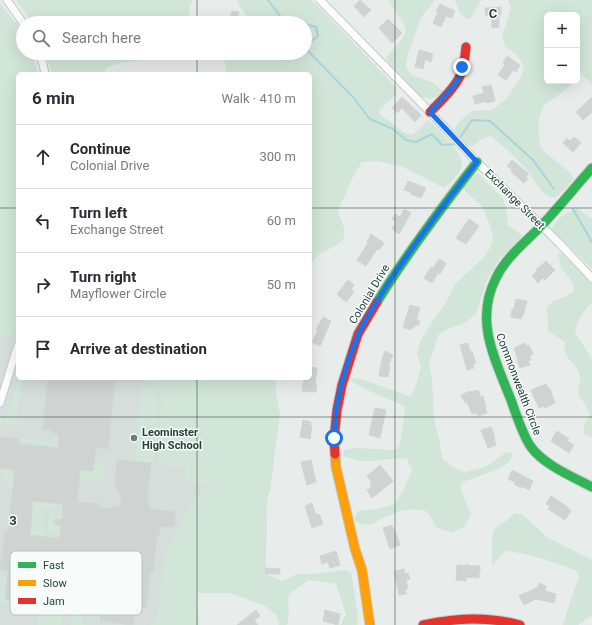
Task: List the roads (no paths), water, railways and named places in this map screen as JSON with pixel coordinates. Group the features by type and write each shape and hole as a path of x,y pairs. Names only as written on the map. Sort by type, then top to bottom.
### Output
{"street":[{"path":"7,0 18,16"},
{"name":"Exchange Street","path":"320,0 592,278"},
{"path":"430,112 459,78 466,47"},
{"path":"42,60 45,72"},
{"name":"Colonial Drive","path":"370,625 362,570 350,528 336,467 334,438 336,410 358,334 398,269 438,212 477,162"},
{"name":"Commonwealth Circle","path":"592,168 542,226 511,257 499,273 492,287 488,302 486,321 487,335 497,364 531,447 535,453 545,460 592,487"},
{"path":"0,403 16,351"},
{"path":"423,625 443,620 452,622 470,618 495,620 520,625"}],"waterway":[{"path":"268,0 280,16"},
{"path":"312,26 316,27 318,36 312,41"},
{"path":"312,55 353,97 370,119 393,129 406,140 416,142 432,134 442,145 455,144 456,142"},
{"path":"459,139 472,120 490,121 533,160 554,189"},
{"path":"573,209 592,242"}],"place":[{"name":"Leominster High School","path":"134,438"}]}
